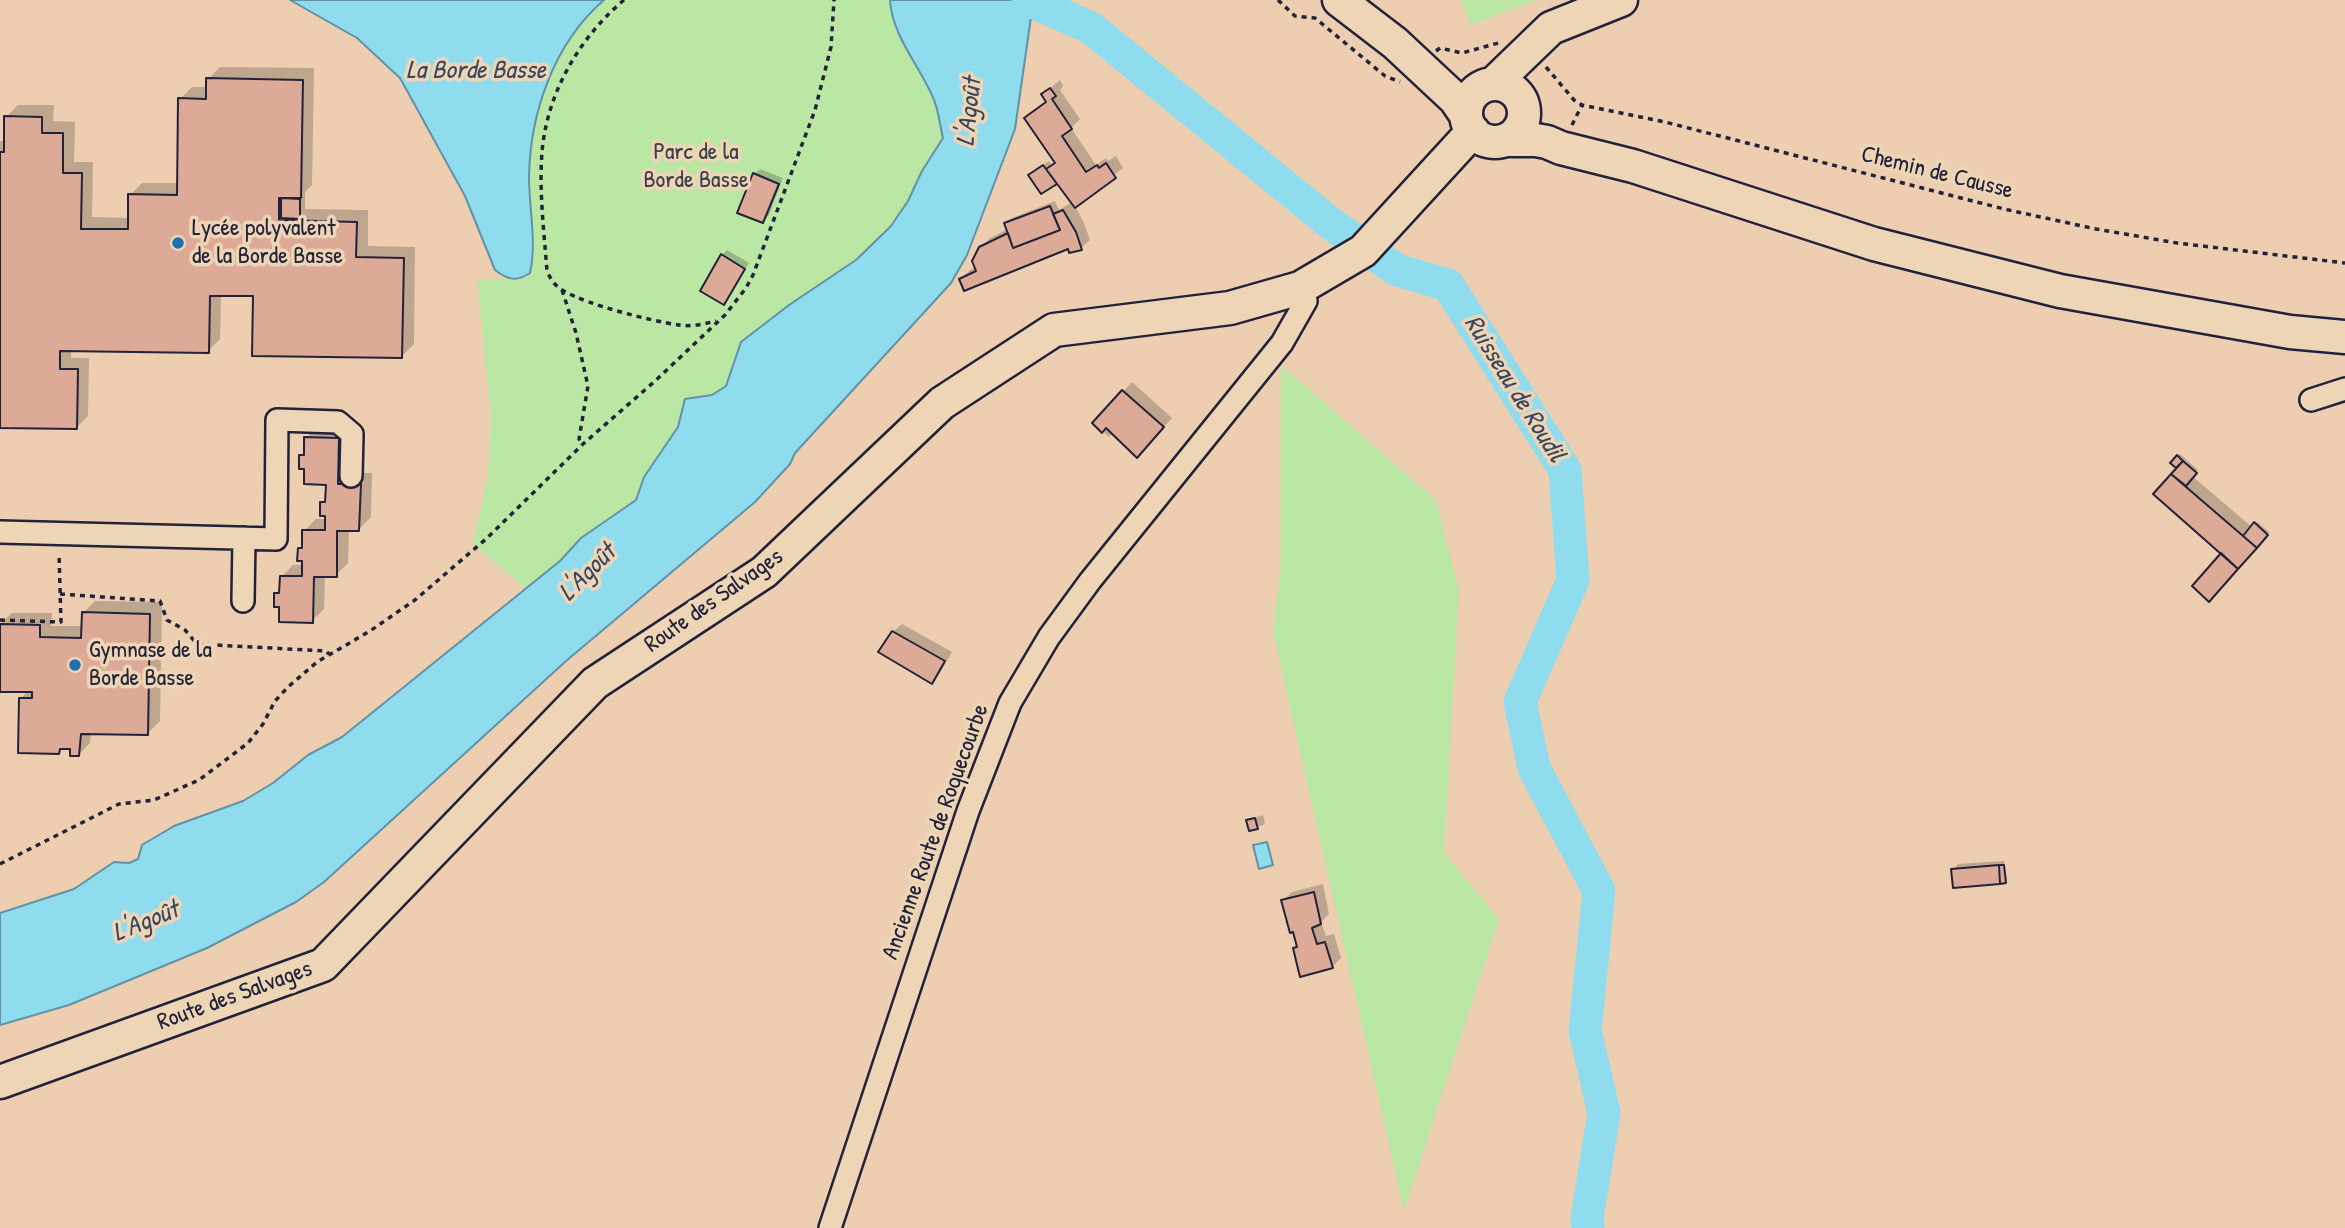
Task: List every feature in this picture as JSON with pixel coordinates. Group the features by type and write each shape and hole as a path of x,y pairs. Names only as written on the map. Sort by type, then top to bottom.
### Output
{"main road":[{"path":"1339,0 1395,43 1456,100 1469,123 1488,141 1536,140 1633,166 1874,244 2060,291 2290,332 2345,337"},
{"path":"1469,123 1471,97 1512,67 1541,36 1561,23 1621,0"},
{"path":"1507,140 1519,130 1525,116 1524,106 1531,73 1537,62 1582,16"},
{"path":"1395,43 1469,80 1511,88 1524,106 1544,122 1633,166"},
{"name":"Route des Salvages","path":"0,1082 323,965 595,683 764,572 942,403 1054,330 1230,308 1300,288 1365,248 1443,166 1469,123"}],"street":[{"name":"Ancienne Route de Roquecourbe","path":"830,1228 968,811 1010,703 1049,637 1083,590 1282,343 1306,301 1300,288"},
{"path":"2311,400 2345,389"},
{"path":"0,532 276,539 277,420 338,422 352,434 351,476"},
{"path":"243,601 244,538"}],"path":[{"path":"624,0 607,15 570,66 550,107 542,155 547,271 552,281 562,290 626,313 680,325 699,325 718,320"},
{"path":"0,864 119,804 154,800 199,780 248,743 263,724 275,701 317,662 370,631 415,600 486,539 583,444 718,320 737,300 753,275 815,110 831,47 834,0"},
{"path":"1278,0 1295,16 1315,18 1390,80 1407,80"},
{"path":"1432,54 1440,48 1462,53 1507,41"},
{"path":"1541,65 1548,68 1574,100 1582,105 1570,129"},
{"name":"Chemin de Causse","path":"1582,105 1665,122 2004,209 2096,229 2178,243 2345,263"},
{"path":"562,290 576,333 588,386 579,439 583,444"},
{"path":"0,620 61,622 58,533"},
{"path":"60,594 160,601 167,620 185,630 197,644 326,651 330,654"}],"green space":[{"name":"Parc de la Borde Basse","path":"604,0 890,0 901,39 934,100 943,138 891,226 856,260 741,342 726,386 712,395 685,399 678,427 644,477 636,500 581,538 560,561 525,588 473,544 488,475 491,417 477,280 519,280 533,260 530,152 540,104 548,80 571,37 586,17"},
{"path":"1461,0 1536,0 1471,25"},
{"path":"1281,365 1436,500 1459,590 1444,853 1499,919 1404,1211 1273,632 1281,566"}],"water":[{"name":"La Borde Basse","path":"290,0 604,0 586,17 571,37 548,81 540,104 530,153 533,237 530,273 512,279 495,270 465,196 400,78 357,38"},
{"name":"L'Agoût","path":"890,0 1058,0 1094,19 1107,39 1032,10 1015,129 967,255 951,283 795,453 790,464 755,502 566,661 324,882 296,902 207,948 69,1005 0,1025 0,913 74,889 114,862 129,863 138,859 142,845 174,826 243,801 273,783 308,755 342,737 560,561 581,538 636,500 644,477 678,427 685,399 712,395 726,386 741,342 789,305 856,260 891,226 943,138 934,100 901,39"},
{"path":"1267,842 1273,865 1259,869 1253,845"}],"building":[{"name":"Lycée polyvalent de la Borde Basse","path":"206,78 303,80 301,198 279,198 279,220 357,222 356,257 404,258 402,358 252,356 253,296 210,296 209,353 60,351 60,369 78,369 77,429 0,428 0,152 4,152 4,116 42,117 42,133 63,133 63,173 82,173 81,229 128,229 128,194 177,195 178,98 206,99"},
{"path":"1050,88 1056,96 1052,99 1072,129 1062,136 1086,172 1106,163 1116,178 1075,208 1046,169 1055,163 1024,118 1046,102 1041,94"},
{"path":"1043,165 1057,184 1041,194 1028,175"},
{"path":"753,173 779,184 763,223 737,213"},
{"path":"281,198 300,199 300,219 281,218"},
{"path":"1050,206 1060,230 1013,248 1004,223"},
{"path":"1063,210 1076,232 1082,250 1069,253 1068,249 964,291 959,279 976,271 972,261 979,247 1008,233 1013,248 1060,230 1053,214"},
{"path":"721,254 745,269 724,305 700,291"},
{"path":"1122,390 1164,427 1137,458 1106,428 1102,433 1092,423"},
{"path":"304,437 339,438 338,484 361,484 359,531 337,531 337,577 314,577 313,623 279,622 279,607 274,607 274,593 279,593 280,576 302,576 302,561 297,561 298,548 302,548 302,530 325,530 325,516 320,516 320,502 325,502 326,485 304,484 304,469 299,469 299,455 304,455"},
{"path":"2177,455 2183,461 2176,468 2170,463"},
{"path":"2183,461 2197,473 2186,486 2171,474"},
{"path":"2171,474 2257,548 2238,569 2153,494"},
{"path":"2254,522 2268,535 2257,548 2243,536"},
{"path":"2221,553 2238,569 2209,602 2192,586"},
{"name":"Gymnase de la Borde Basse","path":"82,612 150,614 148,735 81,734 79,756 70,756 70,749 60,749 59,754 18,753 19,698 32,698 32,692 0,692 0,624 40,625 40,637 81,638"},
{"path":"892,631 945,661 932,684 878,652"},
{"path":"1255,818 1258,829 1249,831 1246,820"},
{"path":"1999,865 2004,865 2006,883 2000,884"},
{"path":"1999,865 2000,884 1953,888 1951,869"},
{"path":"1314,892 1321,924 1312,928 1317,944 1325,942 1333,968 1300,977 1293,948 1297,947 1293,932 1290,933 1281,900"}],"waterway":[{"name":"Ruisseau de Roudil","path":"1028,0 1091,28 1330,223 1397,270 1448,285 1565,470 1573,580 1520,702 1534,768 1599,891 1585,1031 1604,1113 1587,1218 1588,1228"}],"place":[{"name":"Lycée polyvalent de la Borde Basse","path":"178,243"},
{"name":"Gymnase de la Borde Basse","path":"75,665"}]}
